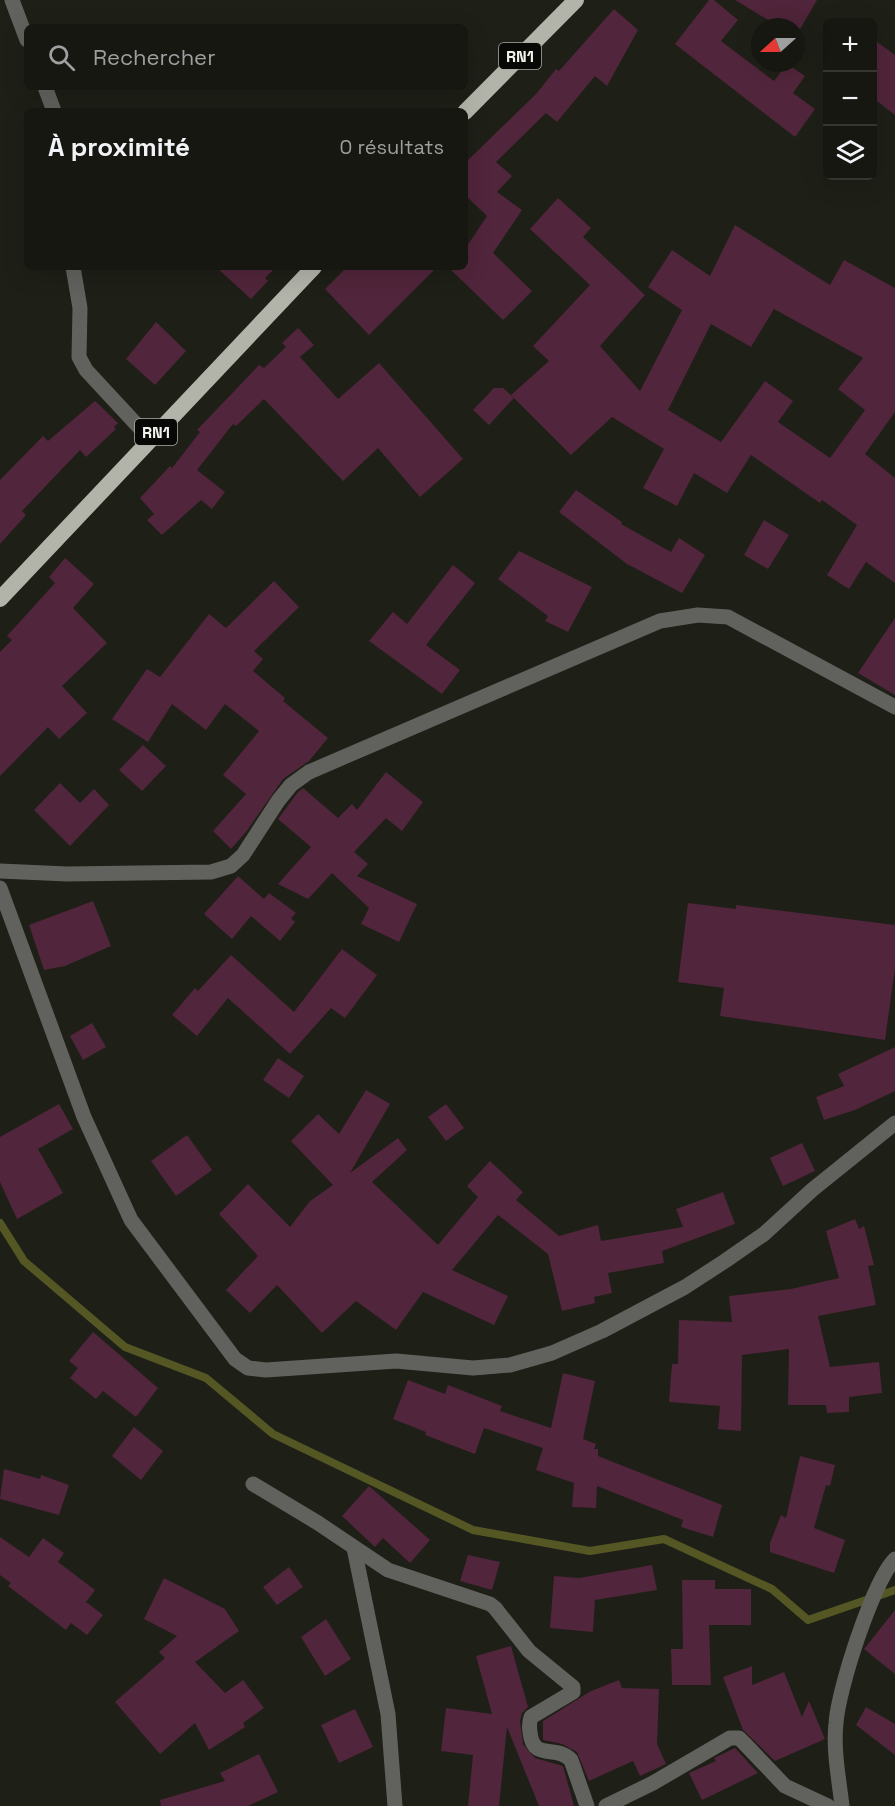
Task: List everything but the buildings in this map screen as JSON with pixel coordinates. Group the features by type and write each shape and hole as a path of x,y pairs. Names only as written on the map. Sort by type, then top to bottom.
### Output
{"highway":[{"name":"RN1","path":"468,109 576,0"},
{"name":"RN1","path":"0,599 311,270"}],"street":[{"path":"12,0 24,32"},
{"path":"46,90 53,108"},
{"path":"74,270 80,308 79,357 86,370 150,439"},
{"path":"0,871 67,874 211,872 231,866 243,855 291,784 309,772 660,621 698,615 728,617 895,707"},
{"path":"0,888 84,1117 131,1220 235,1359 248,1368 266,1370 396,1361 473,1368 510,1365 552,1353 602,1331 725,1261 764,1234 812,1190 895,1123"},
{"path":"253,1484 388,1570 490,1604 529,1651 571,1683 573,1692 531,1717 529,1722 531,1742 536,1749 567,1755 571,1760 587,1806"},
{"path":"354,1548 388,1714 395,1806"},
{"path":"842,1806 836,1721 867,1616 881,1578 895,1559"},
{"path":"606,1806 653,1783 730,1738 739,1738 785,1786 828,1806"}],"waterway":[{"path":"0,1223 24,1261 125,1347 206,1378 273,1434 473,1530 590,1551 664,1539 772,1589 808,1620 895,1590"}]}
